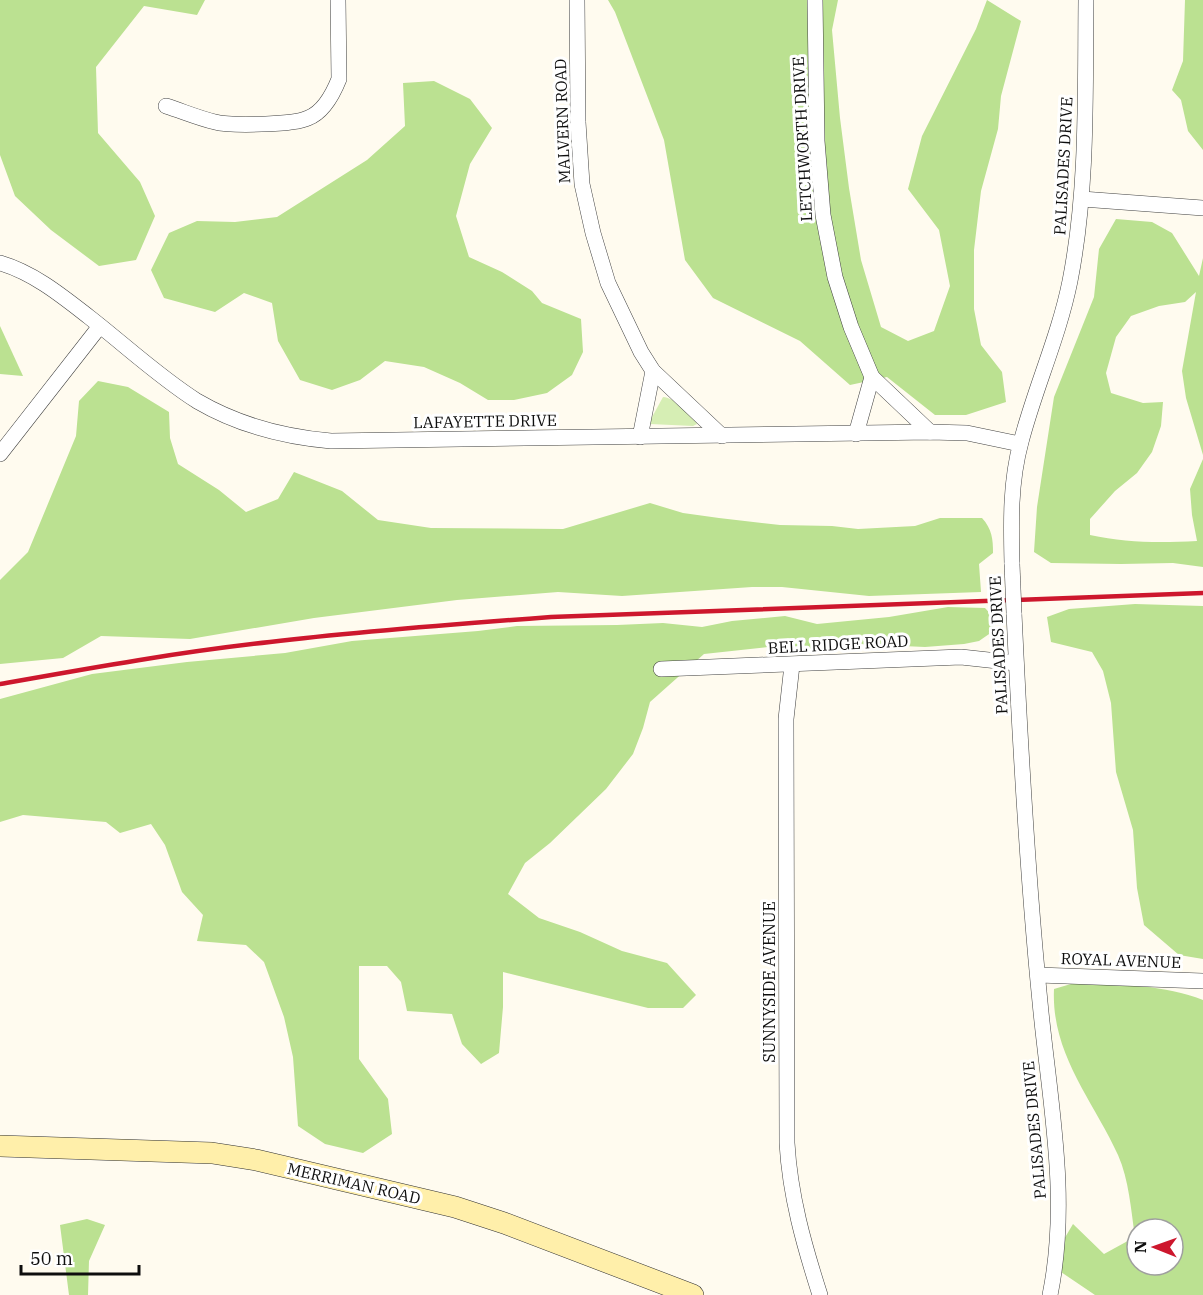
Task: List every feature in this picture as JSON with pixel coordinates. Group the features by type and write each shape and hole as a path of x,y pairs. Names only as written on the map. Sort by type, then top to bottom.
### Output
{"main road":[{"name":"MERRIMAN ROAD","path":"0,1146 212,1153 254,1160 455,1207 504,1223 693,1295"}],"street":[{"path":"166,106 217,123 279,124 309,118 322,108 334,91 339,78 338,0"},
{"name":"MALVERN ROAD","path":"577,0 578,122 582,184 593,234 608,283 641,352 653,370 722,436"},
{"name":"LETCHWORTH DRIVE","path":"815,0 817,141 823,215 836,277 851,327 872,377 930,432"},
{"name":"PALISADES DRIVE","path":"1050,1295 1055,1269 1058,1228 1058,1174 1032,920 1022,791 1010,507 1020,444 1062,311 1075,252 1082,199 1086,0"},
{"path":"1082,199 1203,208"},
{"name":"LAFAYETTE DRIVE","path":"0,263 41,281 197,400 246,423 282,435 331,441 930,432 967,433 1020,444"},
{"path":"0,454 100,326"},
{"path":"640,437 653,370"},
{"path":"856,434 872,377"},
{"name":"BELL RIDGE ROAD","path":"661,669 961,657 1016,663"},
{"name":"SUNNYSIDE AVENUE","path":"792,665 786,719 787,1143 789,1178 804,1246 820,1295"},
{"name":"ROYAL AVENUE","path":"1038,975 1203,981"}],"green space":[{"path":"0,0 205,0 197,15 144,6 96,67 98,133 140,182 155,216 136,260 99,266 51,230 15,196 0,155"},
{"path":"608,0 838,0 832,30 840,118 861,260 881,327 908,341 934,331 950,286 939,230 908,189 922,136 976,29 987,0 1021,21 1001,96 998,129 981,191 974,250 974,309 981,345 1002,372 1006,402 966,415 935,415 887,377 850,385 800,341 713,298 685,260 664,140 615,12"},
{"path":"1185,0 1203,0 1203,150 1188,131 1181,100 1172,90 1183,61"},
{"path":"434,81 470,99 492,128 470,164 456,216 469,257 502,272 532,291 542,303 581,319 583,352 572,375 547,393 514,400 488,400 460,383 424,367 385,361 360,380 332,390 300,380 278,341 272,303 244,293 215,312 164,298 151,270 169,233 197,221 235,222 277,217 367,160 405,126 403,83"},
{"path":"1116,219 1152,222 1172,233 1199,276 1203,258 1203,455 1186,398 1182,371 1196,292 1185,302 1159,306 1131,316 1116,337 1106,373 1111,393 1143,403 1163,402 1161,426 1152,452 1137,473 1115,491 1090,519 1090,535 1143,542 1197,541 1190,489 1203,459 1203,567 1173,563 1051,563 1034,552 1037,507 1054,397 1094,297 1099,249"},
{"path":"0,326 23,376 0,374"},
{"path":"98,381 128,387 169,412 170,438 178,464 219,490 246,512 278,499 294,472 342,491 378,520 431,528 563,529 650,503 683,513 719,518 780,525 858,529 915,526 940,518 982,518 991,534 993,553 979,564 981,592 869,596 782,587 752,587 622,596 558,592 457,600 314,618 190,639 101,636 63,658 0,664 0,580 28,552 76,436 79,401"},
{"path":"663,397 683,407 692,415 697,424 693,426 650,424"},
{"path":"1135,604 1203,606 1203,959 1179,955 1144,925 1137,888 1133,830 1116,772 1111,703 1103,671 1092,652 1051,642 1047,617 1069,609"},
{"path":"948,607 985,608 995,619 992,632 979,641 925,647 858,644 821,652 787,654 768,647 704,654 650,702 633,754 606,789 550,843 525,863 508,894 539,918 580,932 622,951 667,963 696,995 683,1008 648,1008 503,972 499,1053 481,1064 462,1044 452,1014 407,1011 401,982 387,966 359,966 359,1059 388,1099 392,1134 363,1153 325,1144 298,1126 293,1057 284,1017 264,962 246,945 197,941 203,915 182,892 165,845 151,824 120,833 106,822 23,815 0,822 0,699 92,674 285,653 352,641 517,626 663,623 702,627 732,621 785,616 817,624 889,617"},
{"path":"1081,981 1158,988 1203,1000 1203,1295 1095,1295 1061,1272 1057,1251 1073,1224 1104,1254 1125,1242 1125,1277 1185,1277 1185,1217 1132,1217 1122,1165 1066,1056 1055,1013 1054,989"},
{"path":"87,1219 105,1225 89,1261 88,1295 69,1295 60,1225"}],"railway":[{"path":"0,684 236,646 375,631 551,617 1203,593"}]}
